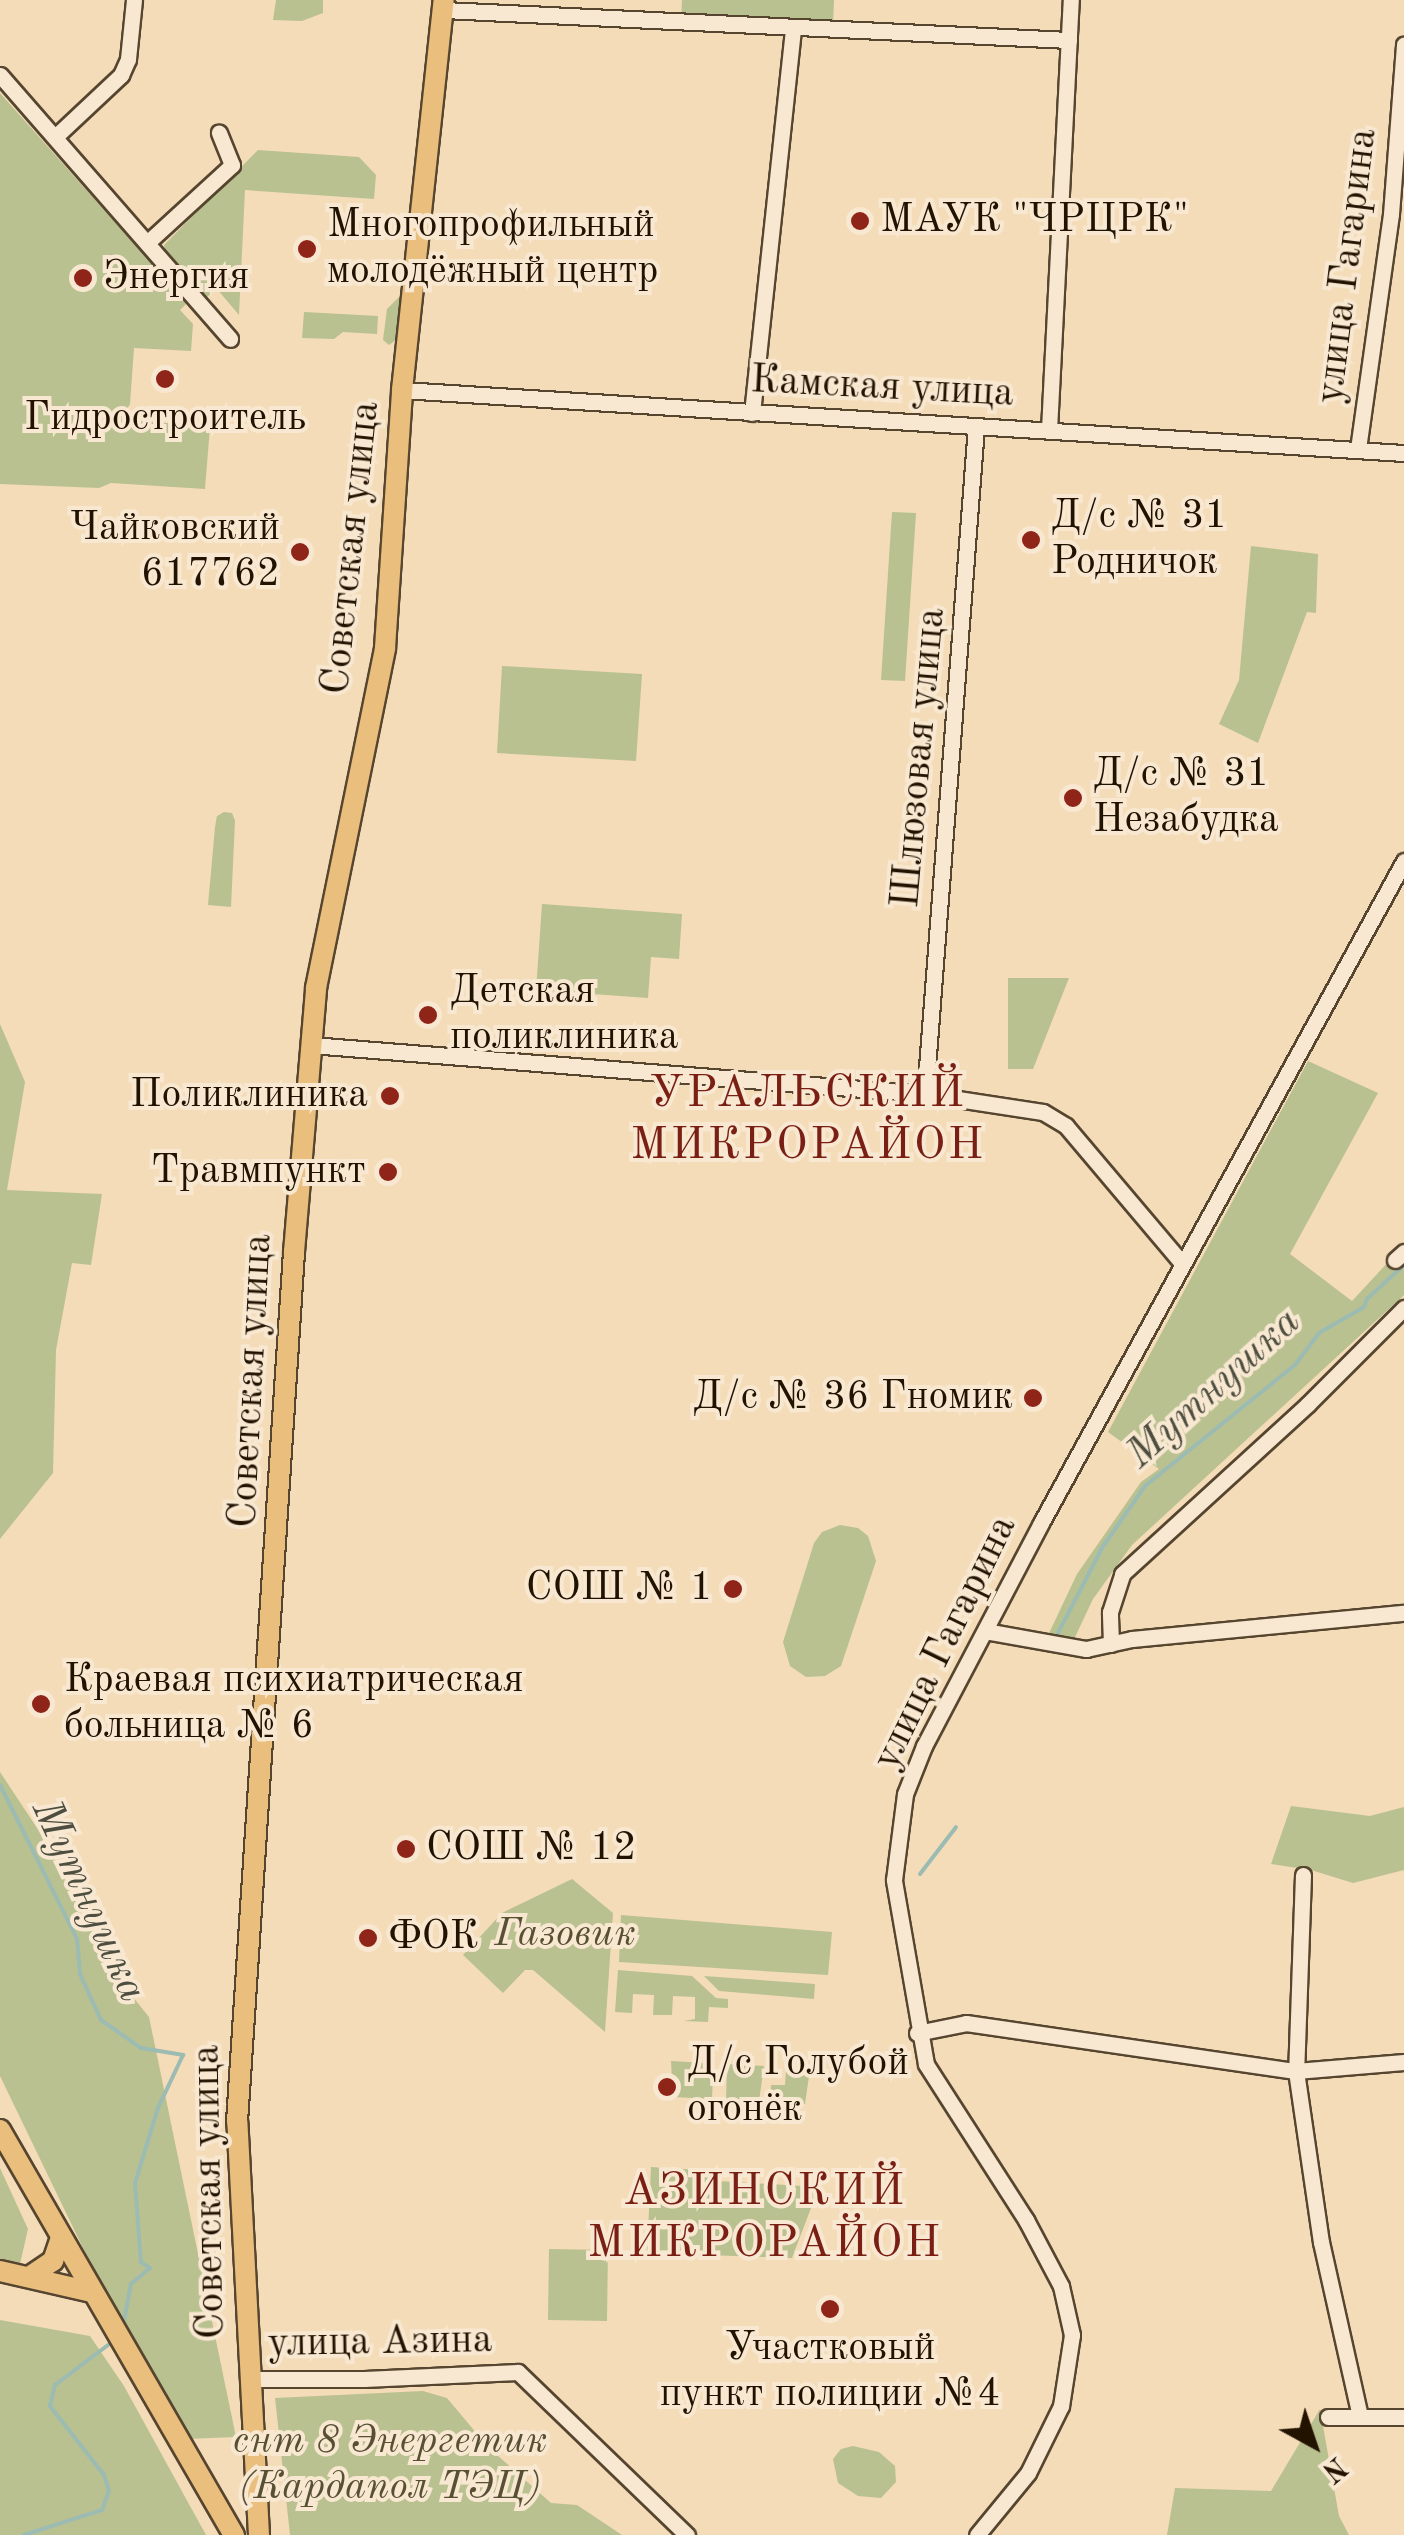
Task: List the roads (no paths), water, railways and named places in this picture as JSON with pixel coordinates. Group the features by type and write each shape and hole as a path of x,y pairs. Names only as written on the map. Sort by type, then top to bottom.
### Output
{"main road":[{"name":"Советская улица","path":"259,2535 248,2379 238,2110 311,1045 319,966 385,648 402,390 444,5"},
{"path":"0,2130 234,2535"},
{"path":"29,2277 53,2261 60,2238"},
{"path":"0,2271 92,2292"},
{"path":"218,2509 240,2510 256,2490"}],"street":[{"path":"55,137 121,76 128,58 134,0"},
{"path":"1049,430 1071,0"},
{"path":"444,5 793,28 1069,40"},
{"path":"752,412 793,28"},
{"name":"улица Гагарина","path":"1404,44 1391,214 1358,448 1404,453"},
{"path":"0,75 230,340"},
{"path":"148,242 232,165 219,133"},
{"name":"Камская улица","path":"402,390 1358,448"},
{"name":"Шлюзовая улица","path":"925,1094 976,426"},
{"name":"улица Гагарина","path":"977,2535 1028,2474 1061,2406 1072,2335 1061,2286 1026,2220 926,2064 917,2032 894,1880 905,1794 924,1746 1180,1262 1212,1216 1404,861"},
{"path":"311,1045 925,1094 1043,1112 1066,1126 1180,1262"},
{"path":"1111,1644 1110,1612 1122,1574 1308,1404 1404,1308"},
{"path":"985,1632 1086,1650 1111,1644 1404,1613"},
{"path":"1303,1875 1296,2071 1321,2242 1360,2416"},
{"path":"917,2032 966,2023 1296,2071 1404,2062"},
{"name":"улица Азина","path":"248,2379 364,2380 518,2372 687,2535"},
{"path":"1328,2418 1404,2418"}],"waterway":[{"name":"Мутнушка","path":"1058,1633 1102,1548 1145,1486 1295,1365 1319,1333 1364,1307 1367,1299 1404,1265"},
{"name":"Мутнушка","path":"0,1785 77,1939 80,1974 101,2020 141,2048 183,2055 158,2108 135,2183 141,2262 150,2268 131,2284 123,2326"},
{"name":"Мутнушка","path":"920,1874 956,1827"},
{"path":"24,2535 102,2510 109,2491 104,2475 50,2406 55,2385 112,2342"}],"place":[{"name":"МАУК \"ЧРЦРК\"","path":"860,221"},
{"name":"Многопрофильный молодёжный центр","path":"307,249"},
{"name":"Энергия","path":"83,278"},
{"name":"Гидростроитель","path":"165,379"},
{"name":"Д/с № 31 Родничок","path":"1031,540"},
{"name":"Чайковский 617762","path":"300,552"},
{"name":"Д/с № 31 Незабудка","path":"1073,798"},
{"name":"Детская поликлиника","path":"428,1015"},
{"name":"Поликлиника","path":"390,1096"},
{"name":"Травмпункт","path":"388,1172"},
{"name":"Д/с № 36 Гномик","path":"1033,1398"},
{"name":"СОШ № 1","path":"733,1589"},
{"name":"Краевая психиатрическая больница № 6","path":"41,1704"},
{"name":"СОШ № 12","path":"406,1849"},
{"name":"ФОК","path":"368,1938"},
{"name":"Д/с Голубой огонёк","path":"667,2087"},
{"name":"Участковый пункт полиции №4","path":"830,2309"}],"district":[{"name":"УРАЛЬСКИЙ МИКРОРАЙОН","path":"808,1121"},
{"name":"АЗИНСКИЙ МИКРОРАЙОН","path":"765,2219"}],"park label":[{"name":"Газовик","path":"565,1935"},
{"name":"снт 8 Энергетик (Кардапол ТЭЦ)","path":"390,2465"}]}
